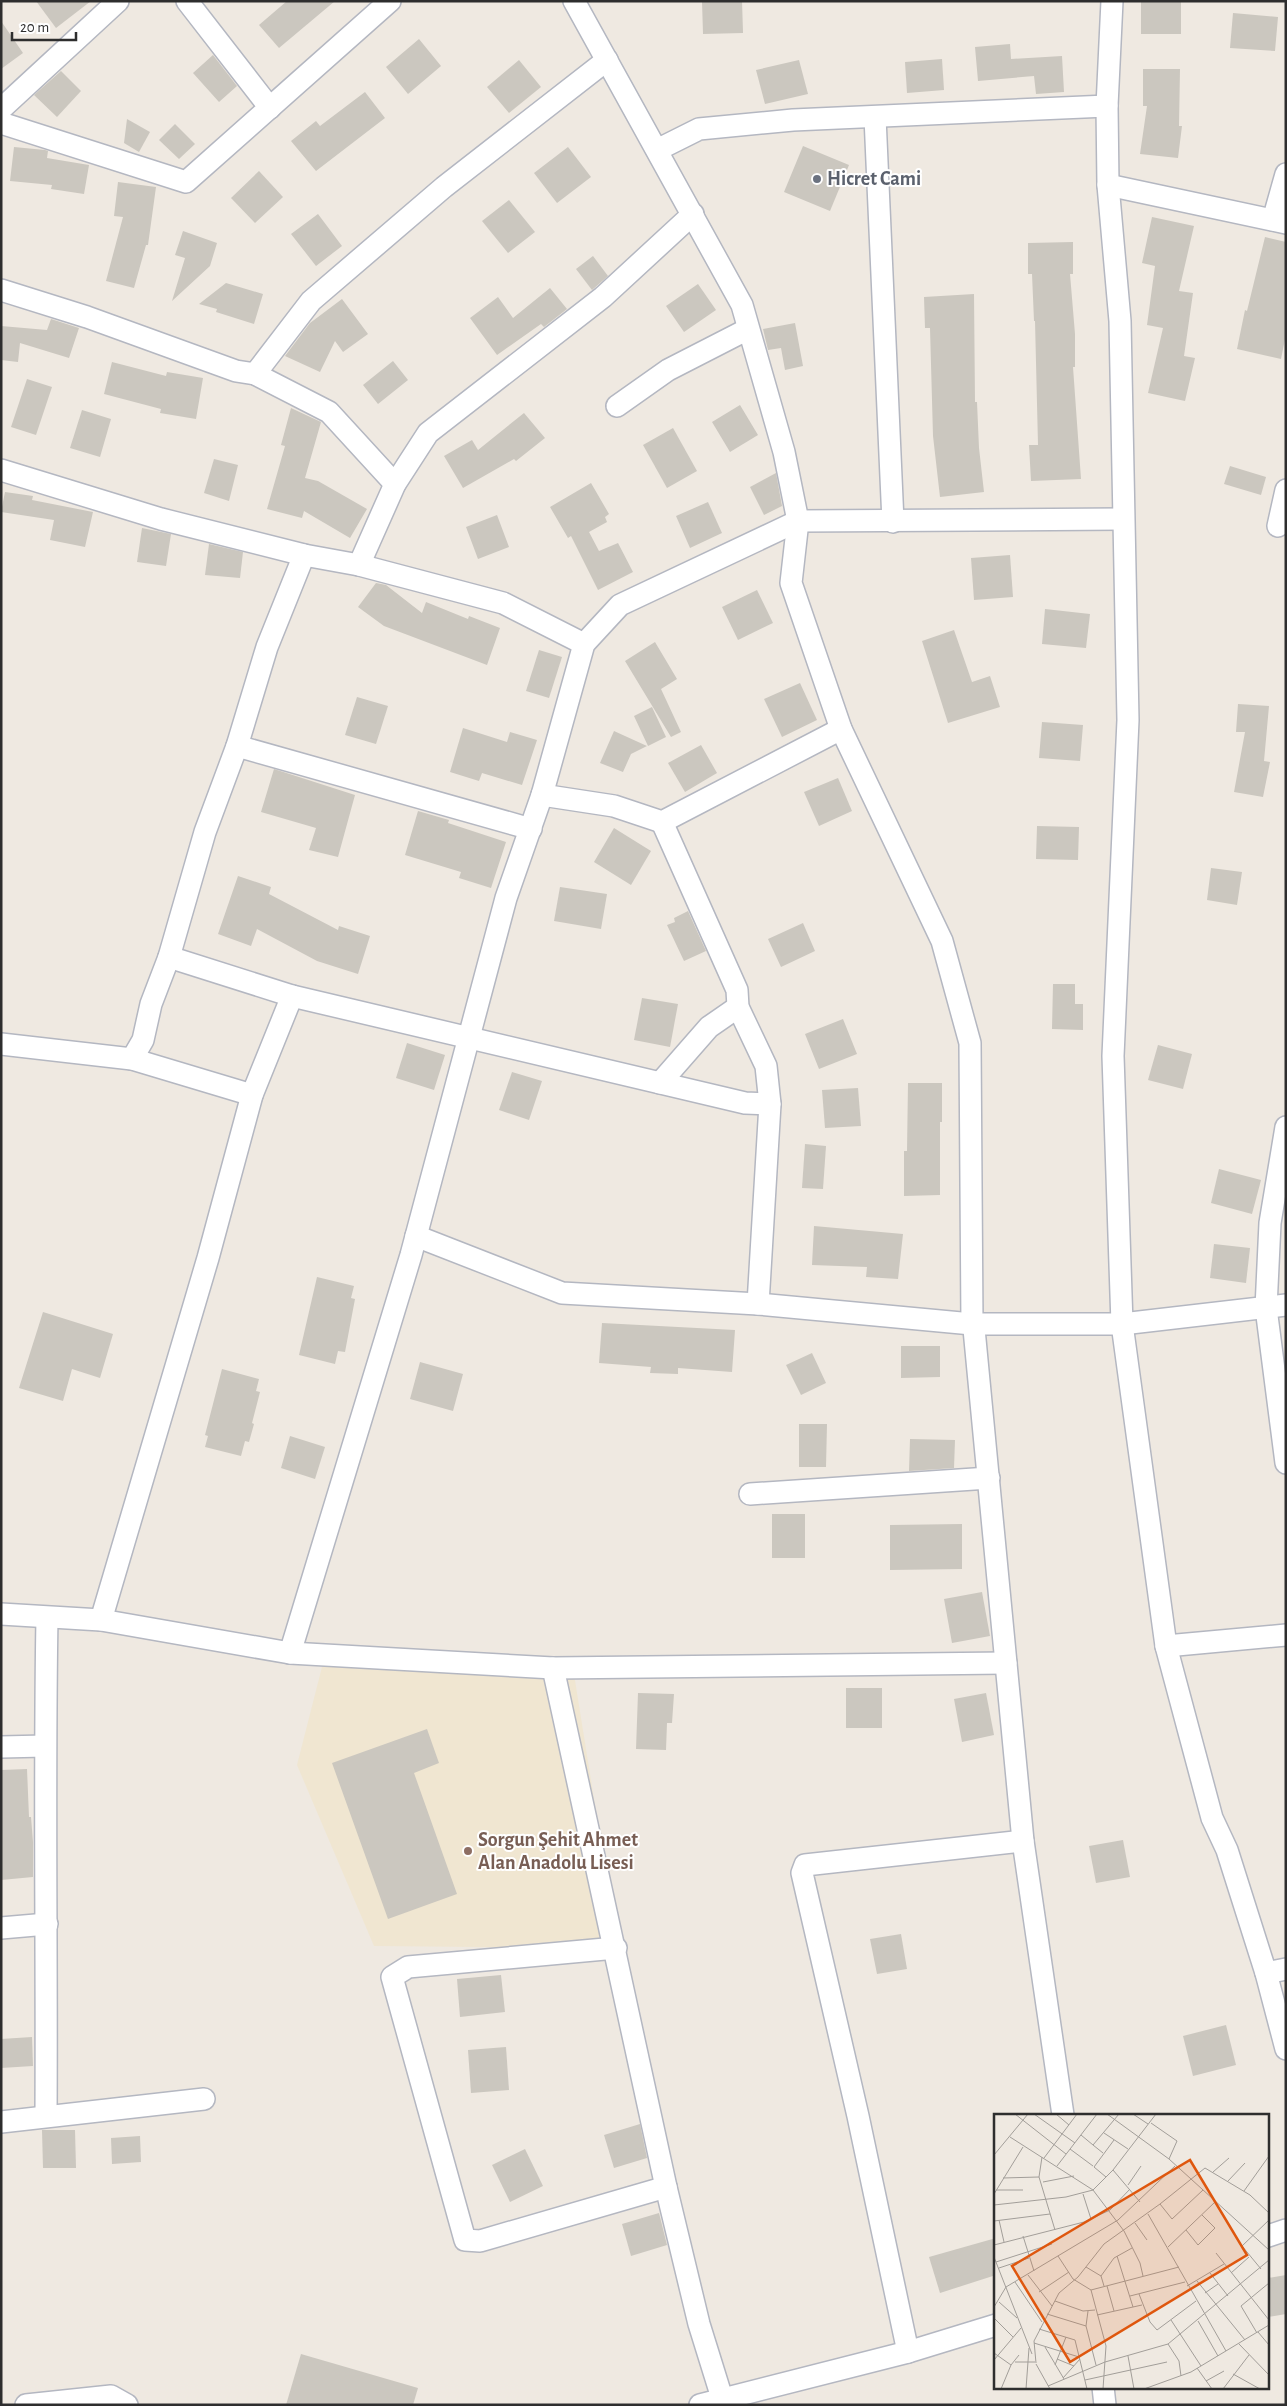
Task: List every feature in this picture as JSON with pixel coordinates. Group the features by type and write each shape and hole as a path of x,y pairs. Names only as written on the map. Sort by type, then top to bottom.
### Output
{"street":[{"path":"1,109 118,1"},
{"path":"187,1 270,108"},
{"path":"1,124 186,182 390,1"},
{"path":"574,1 742,306 784,452 798,521 791,583 841,729 942,941 970,1043 972,1324 989,1478 1023,1841 1063,2114"},
{"path":"1112,1 1107,106 1108,185 1120,321 1128,720 1114,1056 1122,1324 1166,1646 1212,1818 1276,1971 1286,2049"},
{"path":"255,374 311,301 444,187 607,60"},
{"path":"657,150 699,129 793,120 1107,106"},
{"path":"875,116 893,522"},
{"path":"1108,185 1279,222 1286,174"},
{"path":"359,565 395,484 428,432 603,296 693,214"},
{"path":"1,290 87,316 236,372 255,374 329,412 395,484"},
{"path":"617,406 668,370 748,329"},
{"path":"1,470 161,520 304,555 359,565 503,603 584,644"},
{"path":"1278,526 1286,490"},
{"path":"290,1653 416,1236 506,898 542,795 584,644 620,605 798,521 893,522 1123,519"},
{"path":"132,1059 143,1040 151,1004 169,957 205,832 237,746 267,647 304,555"},
{"path":"542,795 614,806 662,822 841,729"},
{"path":"237,746 530,829"},
{"path":"662,822 737,990 738,1007 766,1066 770,1104 758,1304"},
{"path":"169,957 292,996 745,1103 770,1104"},
{"path":"101,1620 208,1258 252,1095 292,996"},
{"path":"660,1083 709,1027 738,1007"},
{"path":"1,1044 132,1059 252,1095"},
{"path":"1286,1126 1270,1223 1286,1463"},
{"path":"416,1236 562,1293 758,1304 972,1324 1122,1324 1276,1307"},
{"path":"750,1494 989,1478"},
{"path":"1,1614 101,1620 290,1653 554,1668 1006,1663"},
{"path":"46,2116 47,1924 45,1746 47,1618"},
{"path":"1166,1646 1286,1635"},
{"path":"554,1668 666,2186 699,2324 722,2398"},
{"path":"1,1747 45,1746"},
{"path":"908,2352 858,2116 802,1873 805,1865 1023,1841"},
{"path":"1,1928 47,1924"},
{"path":"616,1948 408,1967 392,1977 465,2240 480,2240 666,2186"},
{"path":"1,2122 204,2098"},
{"path":"1270,2235 1286,2230"},
{"path":"700,2405 908,2352 994,2326"},
{"path":"1103,2388 1105,2405"},
{"path":"26,2405 110,2396 127,2405"}],"shaded area":[{"name":"Sorgun Şehit Ahmet Alan Anadolu Lisesi","path":"323,1663 573,1668 616,1936 574,1948 374,1946 297,1765"}],"building":[{"path":"36,1 91,1 56,28"},
{"path":"287,1 335,1 279,48 259,25"},
{"path":"702,1 742,1 743,33 703,34"},
{"path":"1141,1 1181,1 1181,34 1141,34"},
{"path":"1233,13 1278,17 1275,51 1230,48"},
{"path":"1,21 23,53 1,69"},
{"path":"419,39 441,66 408,94 386,67"},
{"path":"1010,44 1011,59 1062,56 1064,92 1036,94 1034,76 978,81 975,47"},
{"path":"213,55 237,86 219,102 193,73"},
{"path":"942,59 944,90 907,93 905,62"},
{"path":"519,60 541,87 509,113 487,87"},
{"path":"799,60 808,94 765,104 756,70"},
{"path":"1143,69 1180,69 1179,126 1182,126 1178,158 1140,154 1147,106 1143,106"},
{"path":"61,71 81,91 57,117 34,95"},
{"path":"365,92 385,118 316,171 291,141 316,121 320,126"},
{"path":"127,119 150,132 139,152 124,143"},
{"path":"175,124 195,144 179,159 159,140"},
{"name":"Hicret Cami","path":"803,146 849,165 830,211 784,192"},
{"path":"14,147 45,150 48,151 47,158 89,165 84,194 51,189 52,185 10,181"},
{"path":"568,147 591,177 557,203 534,173"},
{"path":"259,171 283,197 255,223 231,198"},
{"path":"118,182 156,187 148,245 146,245 134,288 106,281 123,217 114,216"},
{"path":"509,200 535,232 508,253 482,221"},
{"path":"318,214 342,246 316,266 291,234"},
{"path":"1152,217 1194,226 1179,291 1193,293 1184,356 1195,358 1185,401 1148,393 1163,328 1147,325 1155,266 1142,263"},
{"path":"183,231 217,243 210,266 172,301 185,258 175,255"},
{"path":"1265,237 1286,242 1286,334 1281,359 1237,349 1245,310 1247,311"},
{"path":"1073,242 1073,274 1070,274 1075,334 1075,367 1073,367 1081,479 1031,481 1029,445 1038,445 1035,321 1032,274 1028,274 1028,243"},
{"path":"593,256 608,276 592,290 576,269"},
{"path":"226,283 263,294 254,324 216,312 217,309 199,304"},
{"path":"698,284 716,310 684,332 666,306"},
{"path":"550,288 567,309 544,327 541,324 497,355 470,318 498,297 513,318"},
{"path":"974,294 975,402 977,402 979,448 984,492 940,497 933,436 930,328 925,328 924,297"},
{"path":"342,299 368,334 343,352 335,341 320,372 285,356 310,323"},
{"path":"51,319 79,328 69,358 20,343 18,362 1,360 1,326 47,330"},
{"path":"795,323 803,366 785,370 781,348 768,350 763,329"},
{"path":"393,361 408,380 378,404 363,385"},
{"path":"112,362 166,376 167,372 203,378 196,419 160,413 161,409 104,394"},
{"path":"27,379 52,387 36,435 11,427"},
{"path":"740,405 758,435 730,452 712,422"},
{"path":"291,408 321,422 305,478 318,481 367,509 350,538 304,511 302,518 267,509 285,446 281,445"},
{"path":"82,410 111,419 100,457 70,448"},
{"path":"524,413 545,438 516,461 514,459 463,488 444,456 472,440 478,450"},
{"path":"673,428 697,471 667,488 643,445"},
{"path":"214,459 238,465 229,501 204,493"},
{"path":"1230,466 1266,477 1261,495 1224,484"},
{"path":"776,473 782,506 764,515 750,487"},
{"path":"591,483 609,514 605,517 607,522 589,532 599,551 618,543 633,572 598,590 571,536 568,538 550,507"},
{"path":"5,492 33,496 32,500 93,512 85,547 50,540 54,520 1,512"},
{"path":"708,502 722,533 690,548 676,516"},
{"path":"497,515 509,547 478,559 466,527"},
{"path":"142,528 171,534 166,566 137,562"},
{"path":"209,544 243,552 240,578 205,575"},
{"path":"1010,555 1013,597 974,600 971,558"},
{"path":"376,583 386,585 422,613 426,602 468,619 469,616 500,628 487,665 384,626 358,607"},
{"path":"757,590 773,623 738,640 722,607"},
{"path":"1045,609 1090,614 1086,648 1042,644"},
{"path":"954,630 972,682 990,676 1000,707 948,723 922,641"},
{"path":"655,642 677,679 661,689 681,732 671,737 625,661"},
{"path":"539,650 562,657 549,698 526,691"},
{"path":"800,683 817,720 782,737 764,699"},
{"path":"357,697 388,706 376,744 345,735"},
{"path":"1238,704 1269,706 1264,761 1270,762 1263,797 1234,792 1245,732 1236,732"},
{"path":"652,707 666,737 648,746 634,716"},
{"path":"1042,722 1083,725 1080,761 1039,758"},
{"path":"463,728 507,742 510,732 537,740 522,785 482,773 479,781 450,772"},
{"path":"614,731 647,746 631,754 623,772 600,763"},
{"path":"701,745 717,773 685,792 668,763"},
{"path":"274,769 355,795 338,857 309,850 316,828 261,812"},
{"path":"838,778 852,811 819,826 804,792"},
{"path":"418,811 449,820 448,823 506,842 491,888 459,878 461,872 405,855"},
{"path":"1037,826 1079,827 1078,860 1036,859"},
{"path":"614,828 651,851 631,885 594,862"},
{"path":"1211,868 1242,872 1237,905 1207,900"},
{"path":"238,876 271,887 269,894 338,930 339,926 370,936 358,974 317,961 257,929 251,946 218,934"},
{"path":"560,887 607,894 601,929 554,921"},
{"path":"688,911 706,951 684,961 667,925 675,922 674,918"},
{"path":"803,923 815,951 781,967 768,939"},
{"path":"1053,984 1075,984 1075,1004 1083,1004 1083,1030 1052,1029"},
{"path":"642,998 678,1004 670,1047 634,1040"},
{"path":"843,1019 857,1054 819,1069 805,1034"},
{"path":"407,1043 445,1055 434,1090 396,1078"},
{"path":"1158,1045 1192,1054 1183,1089 1148,1080"},
{"path":"512,1072 542,1081 529,1120 499,1110"},
{"path":"908,1083 942,1083 940,1195 904,1196 904,1151 907,1151"},
{"path":"858,1088 861,1126 825,1128 822,1090"},
{"path":"805,1144 826,1146 823,1189 802,1188"},
{"path":"1219,1169 1261,1180 1252,1214 1211,1203"},
{"path":"814,1226 903,1234 898,1279 866,1277 867,1267 812,1265"},
{"path":"1214,1244 1250,1248 1246,1283 1210,1278"},
{"path":"317,1277 354,1286 351,1298 355,1299 345,1352 338,1351 335,1364 299,1355"},
{"path":"43,1312 113,1334 100,1378 72,1369 63,1401 19,1388"},
{"path":"602,1323 735,1330 732,1372 678,1368 678,1374 650,1373 651,1367 599,1363"},
{"path":"901,1346 940,1346 940,1377 901,1378"},
{"path":"812,1353 826,1383 801,1395 786,1365"},
{"path":"420,1362 463,1374 453,1411 410,1399"},
{"path":"222,1369 259,1379 256,1391 260,1392 252,1423 254,1424 249,1442 245,1441 241,1456 205,1447 208,1436 205,1435"},
{"path":"799,1424 827,1424 826,1467 799,1467"},
{"path":"290,1436 325,1447 315,1479 281,1468"},
{"path":"910,1439 955,1440 954,1468 909,1471"},
{"path":"772,1514 805,1514 805,1558 772,1558"},
{"path":"962,1524 962,1569 890,1570 890,1525"},
{"path":"982,1592 990,1636 952,1643 944,1599"},
{"path":"846,1688 882,1688 882,1728 846,1728"},
{"path":"638,1693 674,1694 672,1723 667,1723 666,1750 636,1749"},
{"path":"986,1693 994,1735 962,1742 954,1699"},
{"path":"427,1729 439,1763 414,1773 457,1894 388,1919 332,1763"},
{"path":"27,1769 29,1817 31,1817 33,1842 33,1877 1,1880 1,1770"},
{"path":"1123,1840 1130,1877 1096,1883 1089,1846"},
{"path":"901,1934 907,1969 877,1974 870,1939"},
{"path":"501,1975 505,2012 460,2017 457,1979"},
{"path":"1226,2025 1236,2065 1193,2076 1183,2036"},
{"path":"32,2037 33,2066 1,2068 1,2039"},
{"path":"506,2047 509,2090 471,2093 468,2050"},
{"path":"640,2124 647,2158 614,2168 604,2135"},
{"path":"42,2130 75,2130 76,2168 43,2168"},
{"path":"140,2136 141,2162 112,2164 111,2138"},
{"path":"525,2149 543,2186 510,2202 492,2165"},
{"path":"659,2213 667,2245 631,2256 622,2224"},
{"path":"994,2239 994,2276 940,2293 929,2257"},
{"path":"1286,2275 1286,2314 1270,2317 1270,2278"},
{"path":"301,2354 418,2388 413,2405 286,2405"}],"place":[{"name":"Hicret Cami","path":"817,179"},
{"name":"Sorgun Şehit Ahmet Alan Anadolu Lisesi","path":"468,1851"}]}
